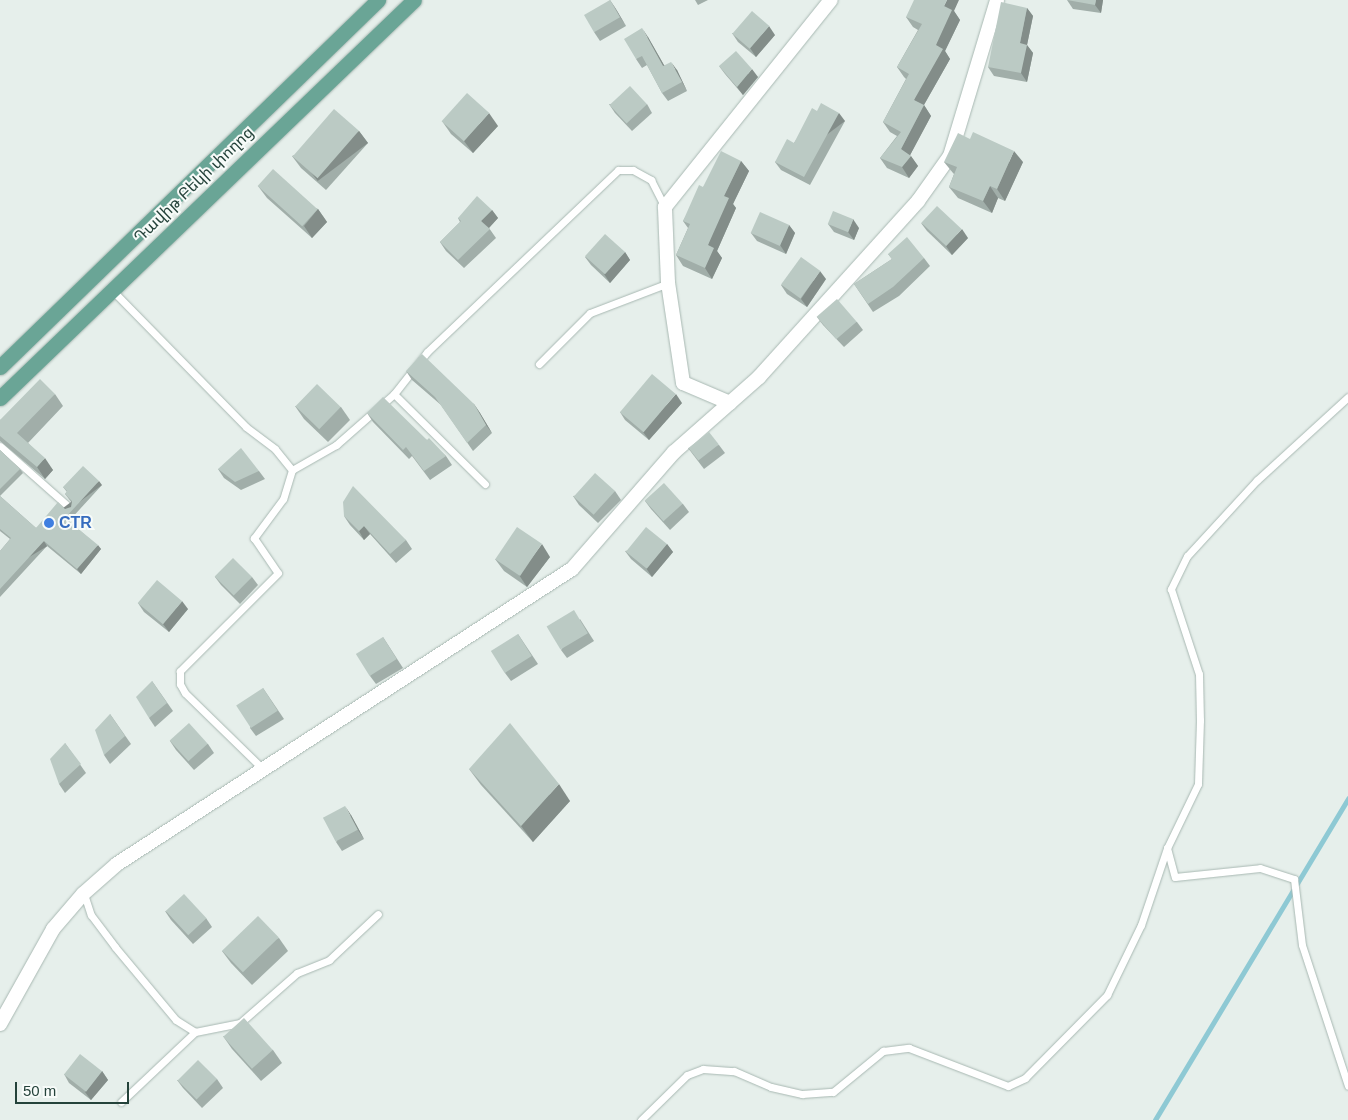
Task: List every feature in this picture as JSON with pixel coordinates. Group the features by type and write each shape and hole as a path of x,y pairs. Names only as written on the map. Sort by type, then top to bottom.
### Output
{"main road":[{"name":"Դավիթ Բեկի փողոց","path":"0,367 378,0"},
{"name":"Դավիթ Բեկի փողոց","path":"0,398 220,184 414,0"},
{"path":"206,169 220,184"}],"street":[{"path":"730,403 684,382 668,283 665,207 832,0"},
{"path":"0,1024 53,929 84,894 117,864 572,569 674,452 759,377 918,201 950,156 997,0"}],"lane":[{"path":"264,770 185,693 180,684 180,671 278,572 254,538 283,499 292,470 336,445 394,394 427,352 618,170 633,170 651,180 665,207"},
{"path":"539,364 590,313 668,283"},
{"path":"111,289 246,426 275,449 292,470"},
{"path":"394,394 485,484"},
{"path":"641,1120 687,1075 703,1069 734,1071 770,1087 802,1094 833,1092 883,1051 909,1048 1008,1086 1024,1078 1106,994 1141,925 1167,848 1198,784 1200,720 1198,674 1171,589 1187,556 1257,480 1348,397"},
{"path":"0,446 70,508"},
{"path":"1167,848 1175,877 1260,868 1294,879 1302,945 1348,1086"},
{"path":"84,894 91,915 121,954 176,1020 195,1032"},
{"path":"121,1102 195,1032 240,1023 297,973 328,960 378,914"}],"building":[{"path":"610,0 620,17 594,32 584,15"},
{"path":"914,0 947,0 944,6 952,10 936,45 943,49 914,100 924,105 901,149 911,156 902,167 880,158 901,132 883,122 909,74 897,67 922,24 906,17"},
{"path":"1067,0 1096,0 1095,5"},
{"path":"1001,2 1027,8 1020,43 1027,45 1021,73 988,67"},
{"path":"752,11 769,26 750,49 732,34"},
{"path":"642,28 663,66 671,62 682,82 662,93 642,56 636,59 624,39"},
{"path":"736,51 752,69 737,87 719,66"},
{"path":"630,86 647,104 627,123 610,105"},
{"path":"467,93 489,113 464,141 442,121"},
{"path":"821,103 839,113 804,177 775,162 787,139 794,143 812,108 817,111"},
{"path":"334,109 359,131 318,178 293,157"},
{"path":"973,132 1014,151 997,189 990,186 983,201 949,187 957,167 944,162 958,133 970,139"},
{"path":"721,151 741,161 724,196 729,198 708,245 714,248 705,268 676,255 690,224 683,221 699,185 703,187"},
{"path":"273,169 318,209 302,226 258,186"},
{"path":"477,196 492,210 481,221 490,229 458,260 440,242 461,221 458,218"},
{"path":"937,206 962,229 946,246 921,223"},
{"path":"833,211 853,219 848,232 828,224"},
{"path":"760,212 789,225 780,246 751,233"},
{"path":"605,234 625,252 605,274 585,256"},
{"path":"907,237 924,258 893,287 868,304 854,284 892,259 888,254"},
{"path":"801,257 820,271 800,299 781,285"},
{"path":"837,299 857,322 836,339 817,317"},
{"path":"422,354 474,404 486,425 467,443 435,397 406,371"},
{"path":"652,374 676,394 644,432 620,412"},
{"path":"40,379 55,394 17,433 45,458 37,467 0,436 0,420"},
{"path":"317,384 341,407 319,429 295,406"},
{"path":"383,397 427,440 429,438 446,456 424,471 406,447 403,450 367,413"},
{"path":"709,432 719,445 698,461 689,448"},
{"path":"241,448 259,471 235,482 218,469"},
{"path":"0,450 20,469 0,489"},
{"path":"83,466 99,481 65,518 98,545 77,569 44,541 0,589 0,551 11,538 0,529 0,496 36,528 58,502 65,509 71,507 72,501 65,494 67,491 63,487"},
{"path":"595,473 615,491 594,515 574,497"},
{"path":"664,483 683,504 663,521 645,500"},
{"path":"353,486 406,540 390,554 364,526 359,531 344,516 343,502"},
{"path":"517,527 542,544 520,576 495,559"},
{"path":"646,527 667,544 647,569 626,552"},
{"path":"233,558 252,577 234,595 215,576"},
{"path":"157,580 182,601 163,624 138,603"},
{"path":"574,610 588,633 560,650 547,626"},
{"path":"518,634 532,656 505,673 491,651"},
{"path":"383,637 397,659 370,676 356,654"},
{"path":"152,681 167,703 149,718 136,697"},
{"path":"263,688 278,711 251,728 236,705"},
{"path":"110,714 125,736 104,755 95,730"},
{"path":"189,723 208,744 188,761 170,740"},
{"path":"510,723 559,784 521,826 469,769"},
{"path":"65,743 81,764 59,784 50,759"},
{"path":"345,806 358,830 336,842 323,818"},
{"path":"184,894 207,918 188,935 166,911"},
{"path":"258,916 279,938 243,972 222,951"},
{"path":"244,1018 273,1050 252,1069 223,1037"},
{"path":"80,1054 102,1071 86,1092 64,1074"},
{"path":"198,1060 217,1079 197,1100 177,1081"}],"waterway":[{"path":"1155,1120 1348,799"}],"place":[{"name":"CTR","path":"49,523"}]}
